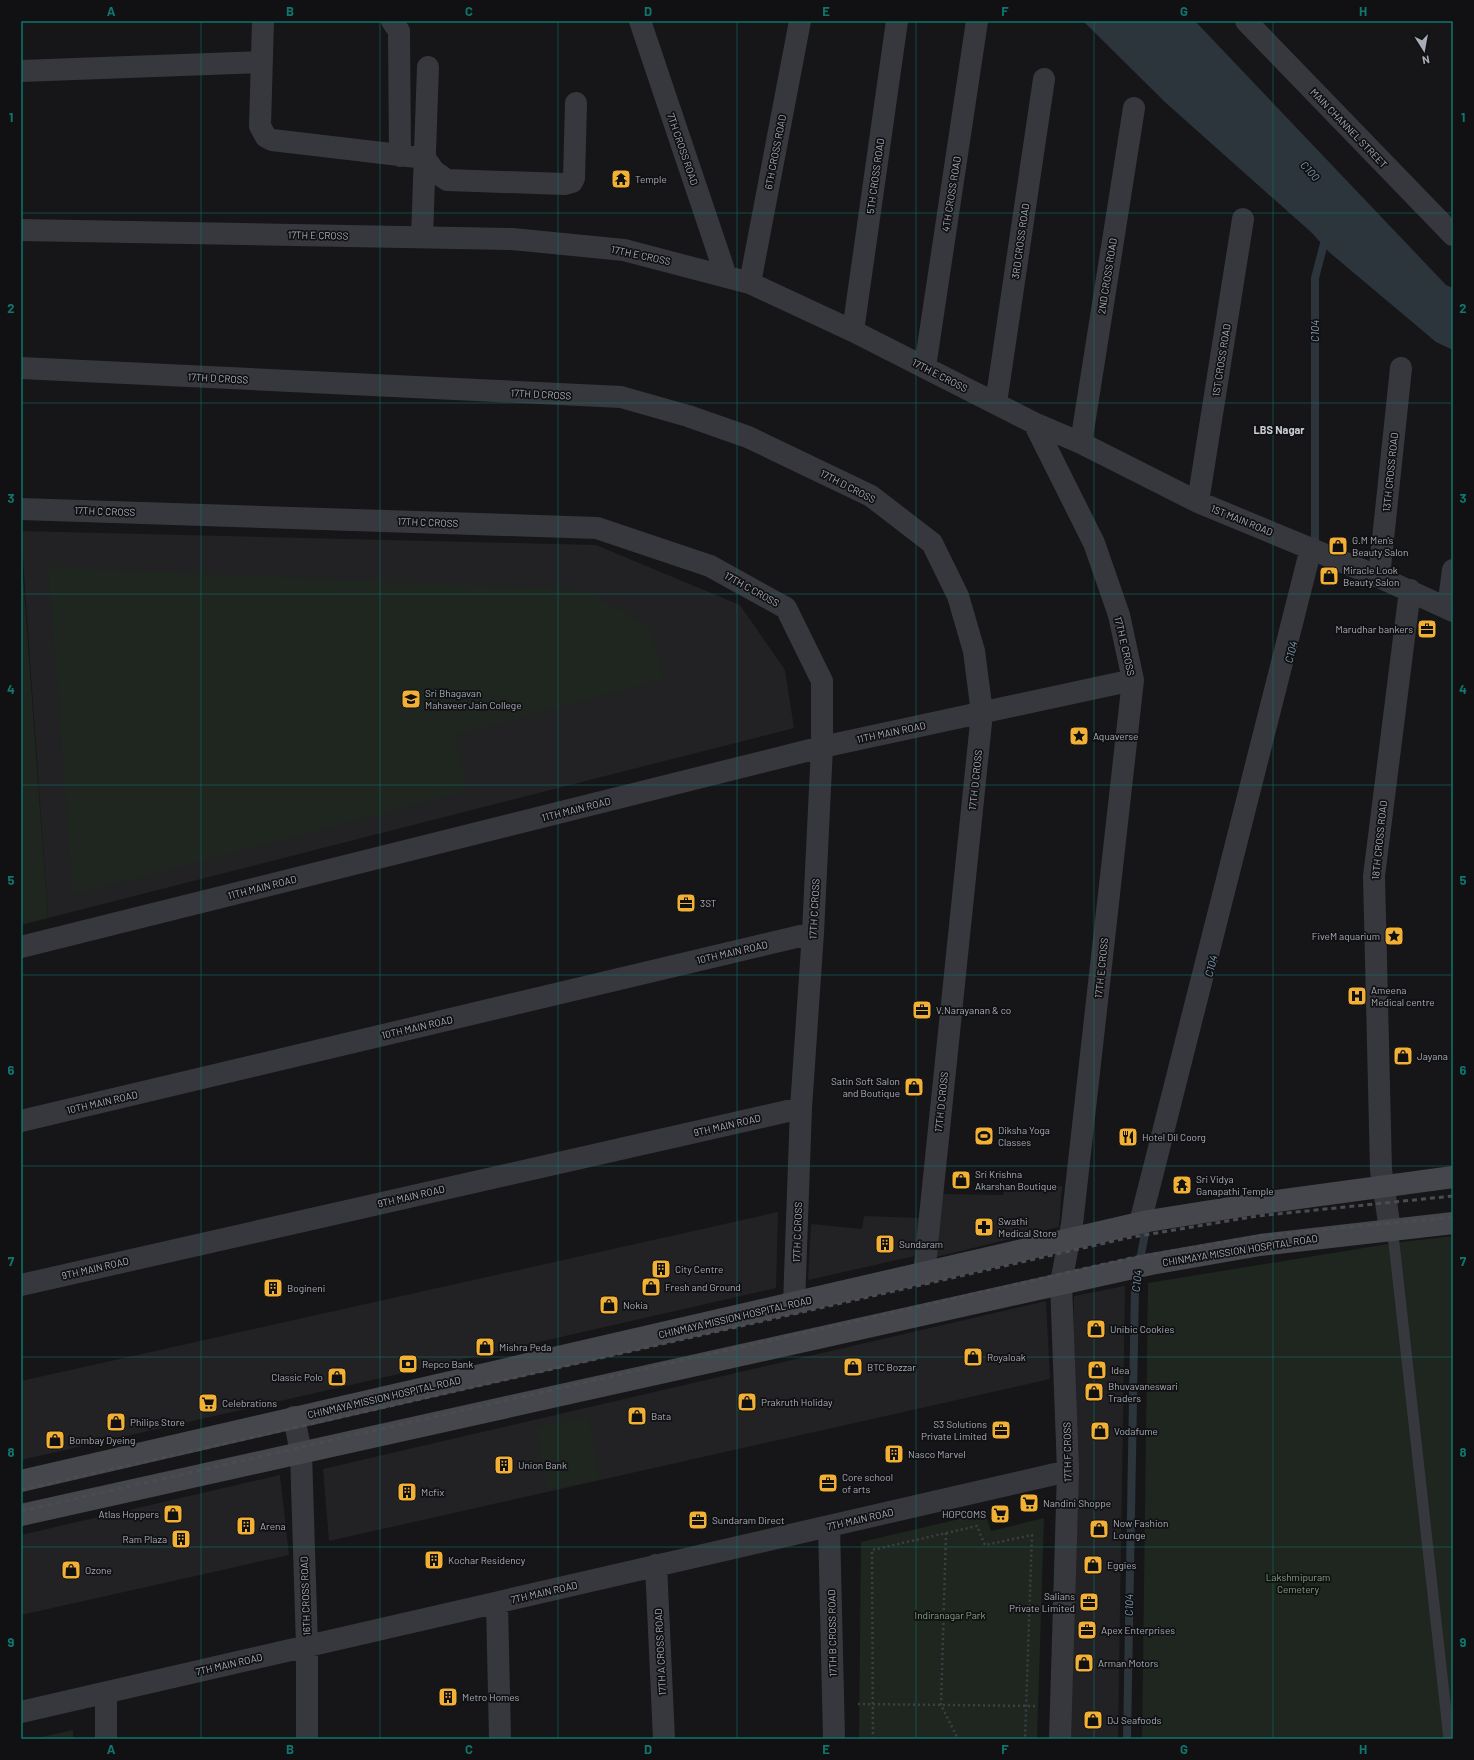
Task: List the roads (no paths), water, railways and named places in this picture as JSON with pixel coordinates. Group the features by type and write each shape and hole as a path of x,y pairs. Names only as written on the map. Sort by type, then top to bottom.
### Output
{"main road":[{"name":"CHINMAYA MISSION HOSPITAL ROAD","path":"21,1481 294,1417 924,1274 1068,1238 1140,1223 1255,1204 1453,1177"},
{"name":"CHINMAYA MISSION HOSPITAL ROAD","path":"21,1516 1151,1264 1260,1244 1453,1223"}],"street":[{"path":"263,21 260,126 266,137 272,140 425,158"},
{"path":"392,21 399,31 400,156"},
{"name":"7TH CROSS ROAD","path":"640,21 726,276"},
{"name":"6TH CROSS ROAD","path":"750,283 800,21"},
{"name":"5TH CROSS ROAD","path":"853,330 897,21"},
{"name":"4TH CROSS ROAD","path":"925,368 977,21"},
{"name":"MAIN CHANNEL STREET","path":"1246,21 1453,235"},
{"path":"21,71 262,62"},
{"path":"422,237 428,67"},
{"name":"3RD CROSS ROAD","path":"996,403 1044,78"},
{"path":"425,158 434,171 447,180 565,184 572,182 574,178 576,103"},
{"name":"2ND CROSS ROAD","path":"1081,443 1134,108"},
{"name":"1ST CROSS ROAD","path":"1198,502 1244,219"},
{"name":"17TH E CROSS","path":"21,230 512,239 624,250 750,283 853,330 1034,423 1094,542 1119,616 1133,680 1072,1224 1068,1238"},
{"name":"17TH D CROSS","path":"21,368 620,398 688,416 748,437 871,496 932,543 958,596 974,651 982,713 924,1274"},
{"name":"13TH CROSS ROAD","path":"1379,577 1401,368"},
{"name":"1ST MAIN ROAD","path":"1034,423 1081,443 1198,502 1317,550 1410,590 1451,610"},
{"name":"17TH C CROSS","path":"21,508 597,528 710,566 786,608 822,681 822,747 813,933 801,1108 794,1304"},
{"path":"1140,1223 1317,550"},
{"path":"1451,610 1453,570"},
{"name":"18TH CROSS ROAD","path":"1390,1229 1382,1186 1374,876 1410,590"},
{"name":"11TH MAIN ROAD","path":"21,947 822,747 1133,680"},
{"name":"10TH MAIN ROAD","path":"21,1122 813,933"},
{"name":"9TH MAIN ROAD","path":"21,1284 801,1108"},
{"name":"17TH F CROSS","path":"1060,1739 1068,1471 1061,1283 1068,1238"},
{"name":"16TH CROSS ROAD","path":"294,1417 301,1453 307,1646 307,1739"},
{"name":"7TH MAIN ROAD","path":"21,1712 1068,1471"},
{"name":"17TH B CROSS ROAD","path":"829,1526 834,1739"},
{"name":"17TH A CROSS ROAD","path":"656,1565 664,1739"},
{"path":"497,1603 500,1739"},
{"path":"106,1693 106,1739"}],"lane":[{"path":"1390,1229 1394,1243 1449,1739"}],"water":[{"name":"C100","path":"1083,21 1195,21 1446,285 1453,288 1453,350 1436,342 1329,252 1312,233 1166,103"}],"waterway":[{"name":"C104","path":"1315,548 1315,278 1326,236"},
{"name":"C104","path":"1127,1739 1135,1286 1147,1223"}],"railway":[{"path":"21,1490 1127,1238 1257,1216 1453,1196"},
{"path":"21,1511 1131,1258 1260,1236 1453,1217"}],"place":[{"name":"Temple","path":"621,179"},
{"name":"G.M Men's Beauty Salon","path":"1338,546"},
{"name":"Miracle Look Beauty Salon","path":"1329,576"},
{"name":"Marudhar bankers","path":"1427,629"},
{"name":"Sri Bhagavan Mahaveer Jain College","path":"411,699"},
{"name":"Aquaverse","path":"1079,736"},
{"name":"3ST","path":"686,903"},
{"name":"FiveM aquarium","path":"1394,936"},
{"name":"Ameena Medical centre","path":"1357,996"},
{"name":"V.Narayanan & co","path":"922,1010"},
{"name":"Jayana","path":"1403,1056"},
{"name":"Satin Soft Salon and Boutique","path":"914,1087"},
{"name":"Diksha Yoga Classes","path":"984,1136"},
{"name":"Hotel Dil Coorg","path":"1128,1137"},
{"name":"Sri Krishna Akarshan Boutique","path":"961,1180"},
{"name":"Sri Vidya Ganapathi Temple","path":"1182,1185"},
{"name":"Swathi Medical Store","path":"984,1227"},
{"name":"Sundaram","path":"885,1244"},
{"name":"City Centre","path":"661,1269"},
{"name":"Fresh and Ground","path":"651,1287"},
{"name":"Bogineni","path":"273,1288"},
{"name":"Nokia","path":"609,1305"},
{"name":"Unibic Cookies","path":"1096,1329"},
{"name":"Mishra Peda","path":"485,1347"},
{"name":"Royaloak","path":"973,1357"},
{"name":"Repco Bank","path":"408,1364"},
{"name":"BTC Bozzar","path":"853,1367"},
{"name":"Idea","path":"1097,1370"},
{"name":"Classic Polo","path":"337,1377"},
{"name":"Bhuvavaneswari Traders","path":"1094,1392"},
{"name":"Prakruth Holiday","path":"747,1402"},
{"name":"Celebrations","path":"208,1403"},
{"name":"Bata","path":"637,1416"},
{"name":"Philips Store","path":"116,1422"},
{"name":"S3 Solutions Private Limited","path":"1001,1430"},
{"name":"Vodafume","path":"1100,1431"},
{"name":"Bombay Dyeing","path":"55,1440"},
{"name":"Nasco Marvel","path":"894,1454"},
{"name":"Union Bank","path":"504,1465"},
{"name":"Core school of arts","path":"828,1483"},
{"name":"Mcfix","path":"407,1492"},
{"name":"Nandini Shoppe","path":"1029,1503"},
{"name":"Atlas Hoppers","path":"173,1514"},
{"name":"HOPCOMS","path":"1000,1514"},
{"name":"Sundaram Direct","path":"698,1520"},
{"name":"Arena","path":"246,1526"},
{"name":"Now Fashion Lounge","path":"1099,1529"},
{"name":"Ram Plaza","path":"181,1539"},
{"name":"Kochar Residency","path":"434,1560"},
{"name":"Eggies","path":"1093,1565"},
{"name":"Ozone","path":"71,1570"},
{"name":"Salians Private Limited","path":"1089,1602"},
{"name":"Apex Enterprises","path":"1087,1630"},
{"name":"Arman Motors","path":"1084,1663"},
{"name":"Metro Homes","path":"448,1697"},
{"name":"DJ Seafoods","path":"1093,1720"}],"district":[{"name":"LBS Nagar","path":"1279,430"}],"park label":[{"name":"Lakshmipuram Cemetery","path":"1298,1582"},
{"name":"Indiranagar Park","path":"950,1615"}]}
